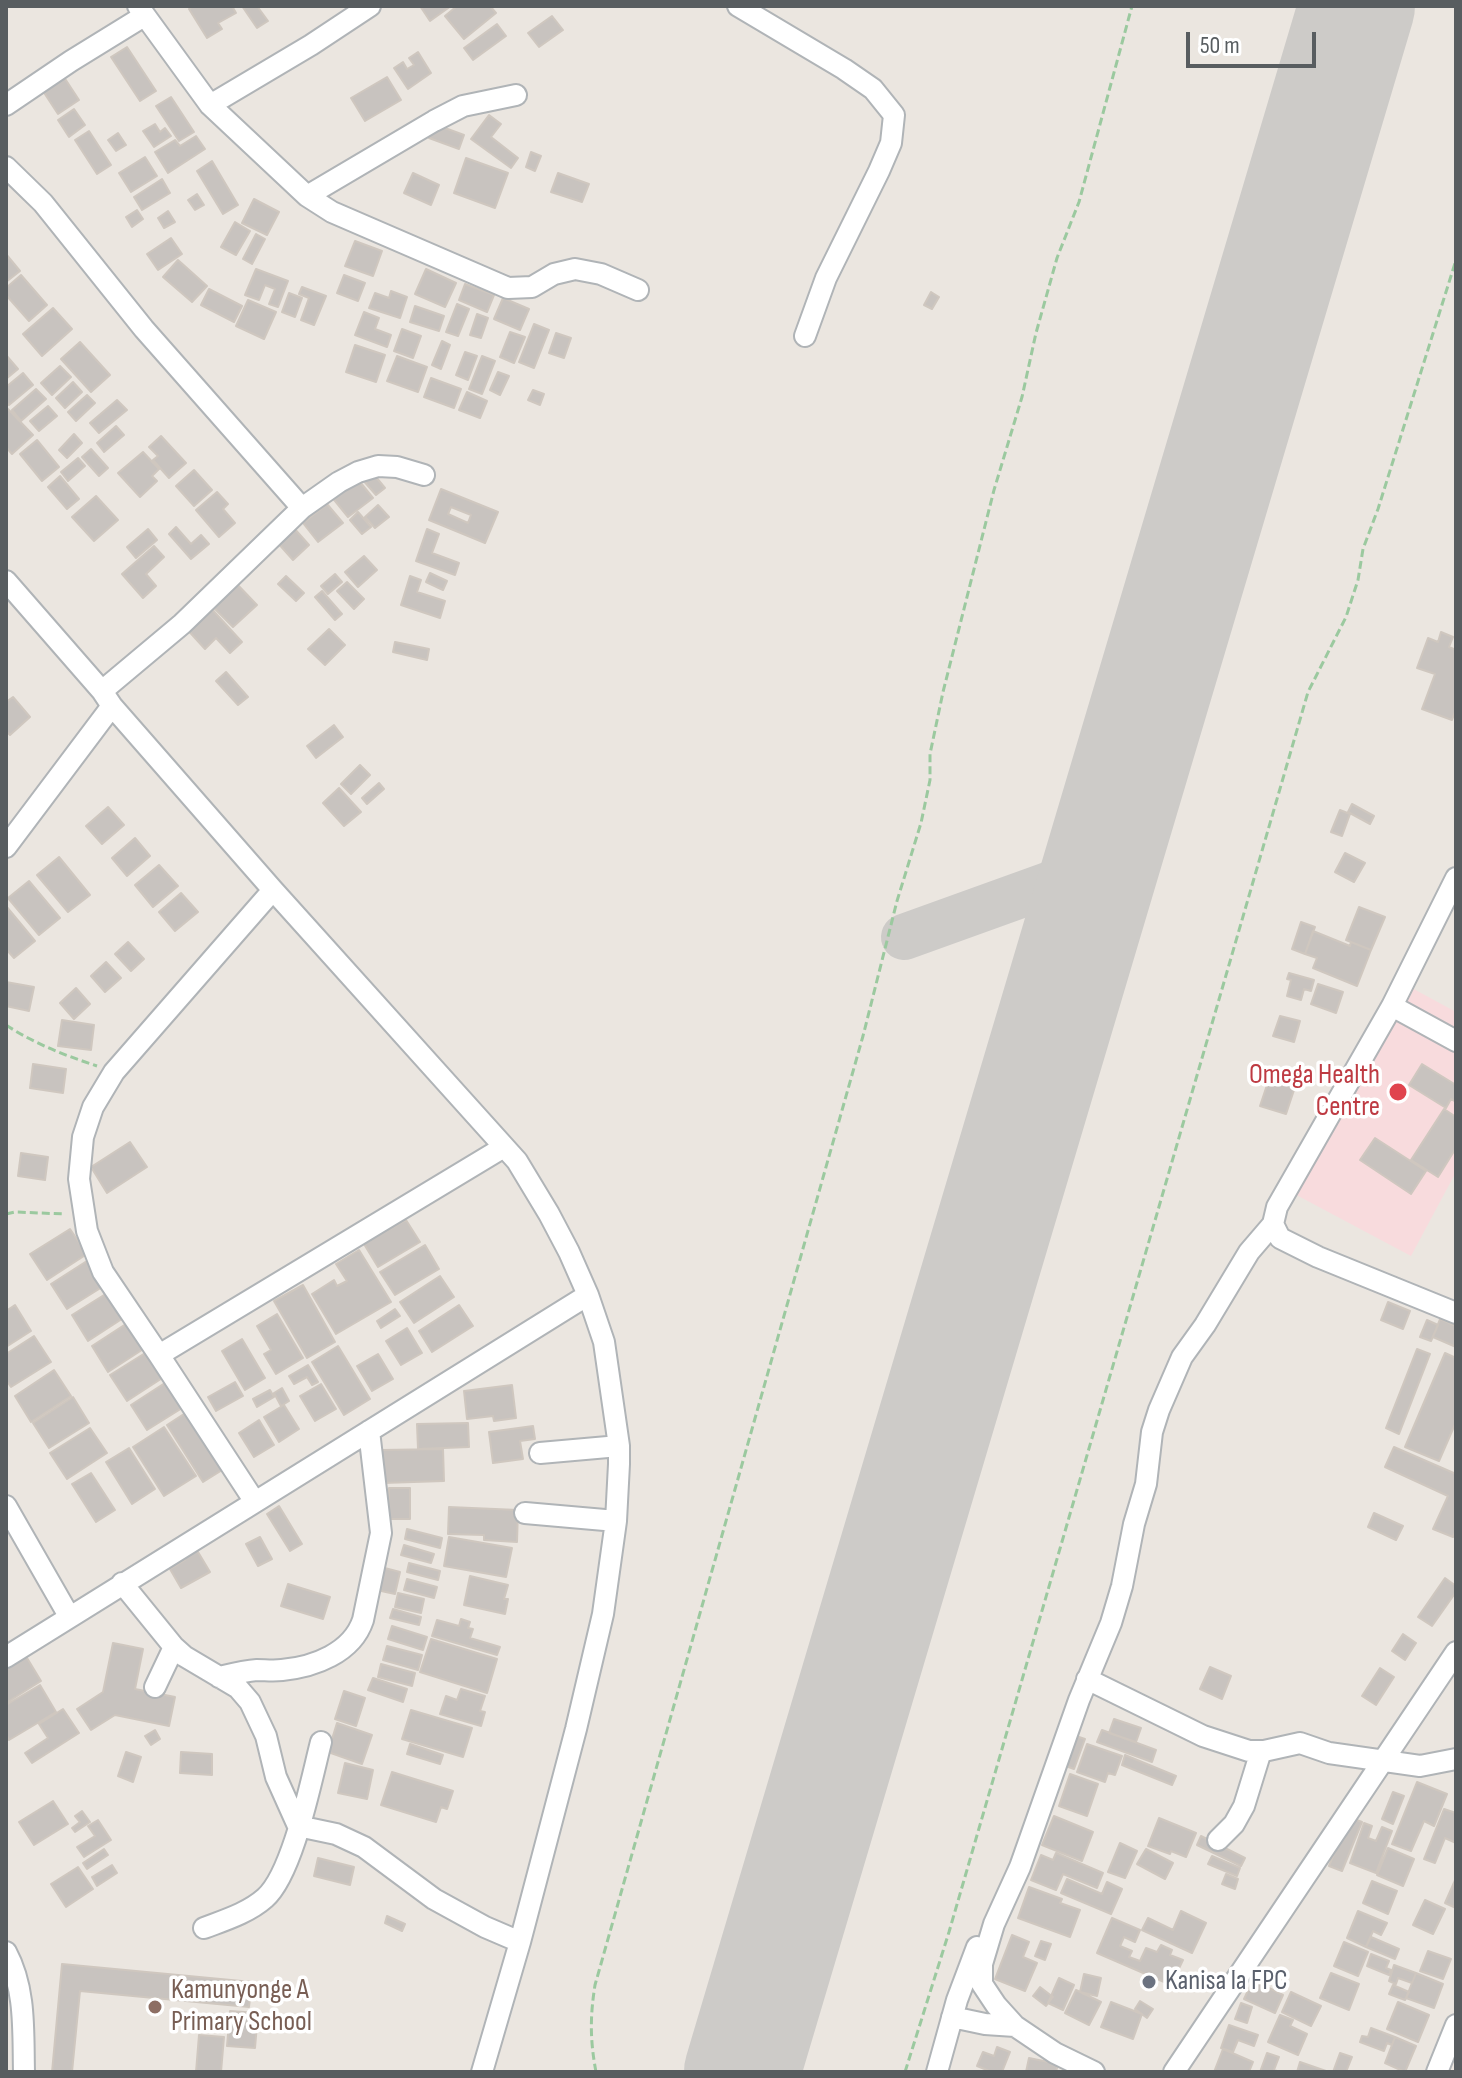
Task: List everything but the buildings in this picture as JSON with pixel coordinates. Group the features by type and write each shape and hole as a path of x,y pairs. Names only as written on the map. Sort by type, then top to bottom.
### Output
{"street":[{"path":"210,105 370,6"},
{"path":"738,6 873,89 894,115 891,143 826,278 805,336"},
{"path":"6,105 141,11 210,105 307,196 332,212 508,288 532,287 554,274 575,269 601,274 638,290"},
{"path":"307,196 463,106 516,95"},
{"path":"6,167 43,203 144,329 302,508"},
{"path":"6,847 107,698 302,508 339,482 378,466 397,467 424,475"},
{"path":"6,581 273,890 517,1161 569,1252 604,1342 619,1446 616,1521 603,1614 520,1942 482,2072"},
{"path":"1094,2072 1055,2053 1015,2026 996,2005 981,1978 994,1924 1020,1867 1087,1679 1111,1623 1146,1484 1152,1432 1168,1388 1182,1357 1249,1252 1273,1224 1277,1207 1392,1006 1456,879"},
{"path":"255,1502 103,1272 87,1231 79,1179 83,1137 93,1107 114,1072 273,890"},
{"path":"1392,1006 1456,1041"},
{"path":"159,1355 504,1147"},
{"path":"1273,1224 1280,1238 1318,1257 1456,1313"},
{"path":"6,1657 588,1295"},
{"path":"219,1677 312,1664 343,1649 358,1633 381,1533 369,1431"},
{"path":"540,1453 619,1446"},
{"path":"6,1506 69,1616"},
{"path":"525,1513 616,1521"},
{"path":"122,1583 174,1647 238,1688 250,1702 266,1736 276,1777 298,1826"},
{"path":"155,1687 174,1647"},
{"path":"1174,2072 1456,1652"},
{"path":"1087,1679 1203,1736 1243,1749 1261,1751 1300,1743 1329,1753 1420,1766 1456,1759"},
{"path":"204,1928 247,1911 268,1895 280,1878 321,1742"},
{"path":"1218,1840 1234,1824 1244,1806 1261,1751"},
{"path":"298,1826 336,1834 364,1847 434,1899 520,1942"},
{"path":"937,2072 952,2017 977,1947 994,1924"},
{"path":"6,1952 16,1976 23,2010 24,2072"},
{"path":"952,2017 1015,2026"},
{"path":"1437,2072 1456,2025"}],"path":[{"path":"596,2072 590,2019 595,1985 921,823 930,780 930,754 943,692 994,490 1022,397 1057,258 1079,202 1132,6"},
{"path":"905,2072 949,1932 1308,692 1346,617 1358,580 1363,549 1456,260"},
{"path":"6,1025 57,1053 114,1072"},
{"path":"6,1214 85,1213"}],"shaded area":[{"name":"Omega Health Centre","path":"1399,981 1456,1012 1456,1172 1411,1256 1287,1190"}],"taxiway":[{"path":"904,937 1101,866"}],"runway":[{"path":"742,2072 1357,6"}],"place":[{"name":"Omega Health Centre","path":"1398,1092"},
{"name":"Kanisa la FPC","path":"1149,1982"},
{"name":"Kamunyonge A Primary School","path":"155,2007"}]}
